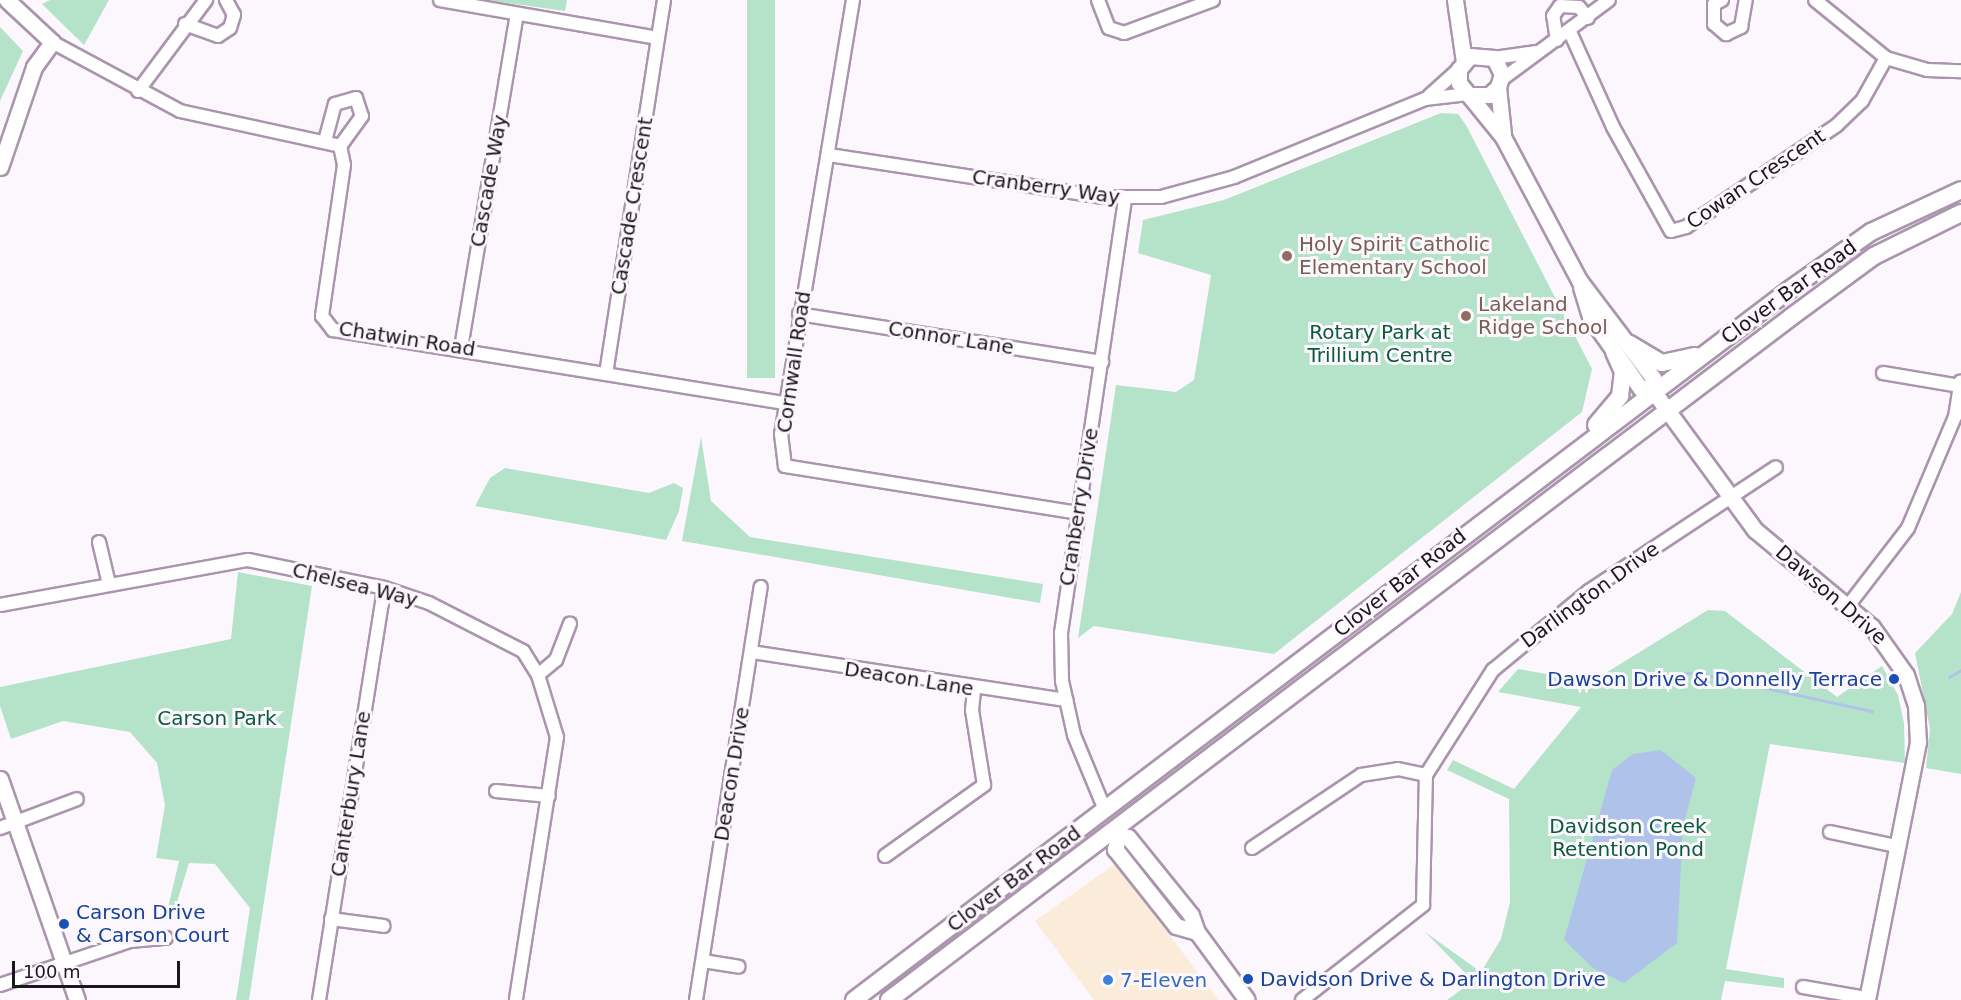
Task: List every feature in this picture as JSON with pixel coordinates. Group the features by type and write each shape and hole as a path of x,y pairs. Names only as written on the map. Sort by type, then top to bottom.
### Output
{"main road":[{"name":"Clover Bar Road","path":"854,1000 1652,391 1871,232 1961,190"},
{"name":"Clover Bar Road","path":"889,1000 1117,832 1874,256 1961,213"},
{"path":"1630,344 1662,363 1707,352"},
{"path":"1547,470 1614,407 1623,382 1614,352"}],"street":[{"path":"7,0 52,42 138,91 211,121 325,141 340,146 362,116 356,98 335,104 325,141"},
{"path":"138,91 185,24 206,0"},
{"path":"185,24 218,36 230,28 234,15 226,0"},
{"path":"440,0 658,38"},
{"name":"Cascade Crescent","path":"606,373 664,0"},
{"name":"Cornwall Road","path":"853,0 829,155 799,314 781,434 785,466 1078,513"},
{"path":"1098,0 1109,28 1124,33 1213,0"},
{"path":"1455,0 1461,21 1459,83 1503,137 1528,192 1579,280 1630,344 1653,378 1652,391 1641,388 1590,317 1579,280"},
{"path":"1469,95 1489,95 1536,52 1570,32 1609,0"},
{"path":"1722,0 1714,4 1714,24 1726,34 1741,27 1745,0 1739,0"},
{"path":"1815,0 1886,58 1927,70 1961,70"},
{"path":"1557,40 1553,16 1560,6 1579,7 1588,18"},
{"name":"Cascade Way","path":"461,348 517,15"},
{"path":"1461,21 1490,56 1499,84 1503,137"},
{"name":"Cowan Crescent","path":"1570,32 1613,127 1671,231 1686,228 1837,125 1862,101 1886,58"},
{"path":"0,167 26,87 40,54 52,42"},
{"path":"1461,65 1490,56 1536,52"},
{"name":"Cranberry Way","path":"1425,99 1461,65"},
{"name":"Cranberry Way","path":"829,155 1125,198 1207,186 1425,99 1469,95"},
{"name":"Chatwin Road","path":"340,146 345,165 322,316 333,330 461,348 786,403"},
{"name":"Cranberry Drive","path":"1105,810 1074,735 1066,700 1061,633 1125,198"},
{"name":"Connor Lane","path":"799,314 1102,362"},
{"path":"1848,606 1908,528 1955,417 1960,384 1883,373"},
{"name":"Dawson Drive","path":"1652,391 1666,413 1732,495 1755,530 1848,606 1893,650 1916,705 1918,742 1867,999 1803,987"},
{"path":"1732,495 1776,467"},
{"name":"Darlington Drive","path":"1302,1000 1423,905 1426,775 1462,710 1508,656 1589,591 1732,495"},
{"path":"99,542 109,584"},
{"name":"Chelsea Way","path":"0,605 248,560 384,588 523,651 538,675 557,737 516,1000"},
{"name":"Deacon Drive","path":"696,1000 762,587"},
{"name":"Canterbury Lane","path":"319,1000 384,588"},
{"path":"538,675 556,660 570,624"},
{"name":"Deacon Lane","path":"752,652 974,690 1066,700"},
{"path":"885,856 984,785 974,690"},
{"path":"1252,848 1361,775 1398,769 1426,775"},
{"path":"0,779 7,826 77,1000"},
{"path":"496,791 549,796"},
{"path":"7,826 77,799"},
{"path":"1105,810 1117,832 1115,849 1176,926 1197,932 1247,1000"},
{"path":"1830,832 1896,846"},
{"path":"331,919 384,926"},
{"path":"0,985 130,941 166,938"},
{"path":"703,961 739,967"}],"shaded area":[{"path":"1116,863 1218,1000 1094,1000 1035,921"}],"green space":[{"path":"50,0 109,0 84,45 42,4"},
{"path":"487,0 567,0 565,11"},
{"path":"747,0 775,0 775,378 747,378"},
{"path":"0,27 23,51 0,101"},
{"name":"Rotary Park at Trillium Centre","path":"1441,113 1458,114 1466,125 1592,369 1582,412 1274,654 1094,626 1078,638 1116,385 1176,392 1194,380 1211,275 1138,253 1143,220 1224,200"},
{"path":"701,437 711,501 750,537 1043,584 1040,603 682,541"},
{"path":"505,468 649,493 674,483 683,488 679,511 666,540 475,506 490,478"},
{"name":"Carson Park","path":"238,572 312,586 249,1000 236,1000 250,908 215,864 189,863 173,915 167,912 179,861 156,858 165,805 157,763 130,732 63,721 11,739 0,706 0,687 231,639"},
{"path":"1961,592 1961,774 1926,768 1930,729 1915,653 1952,614"},
{"name":"Davidson Creek Retention Pond","path":"1708,610 1725,611 1837,697 1882,666 1898,695 1904,723 1905,763 1770,744 1726,969 1784,978 1784,988 1725,981 1721,1000 1447,1000 1473,981 1425,932 1481,972 1501,939 1510,902 1509,799 1447,770 1453,760 1514,789 1581,707 1498,692 1518,669 1591,682"}],"water":[{"path":"1661,750 1696,778 1683,826 1677,943 1624,983 1593,968 1564,940 1612,770 1633,754"}],"waterway":[{"path":"1949,677 1961,670"},
{"path":"1671,673 1697,673 1872,711"}],"place":[{"name":"Holy Spirit Catholic Elementary School","path":"1287,256"},
{"name":"Lakeland Ridge School","path":"1466,316"},
{"name":"Dawson Drive & Donnelly Terrace","path":"1894,679"},
{"name":"Carson Drive & Carson Court","path":"64,924"},
{"name":"Davidson Drive & Darlington Drive","path":"1248,979"},
{"name":"7-Eleven","path":"1108,980"}]}
